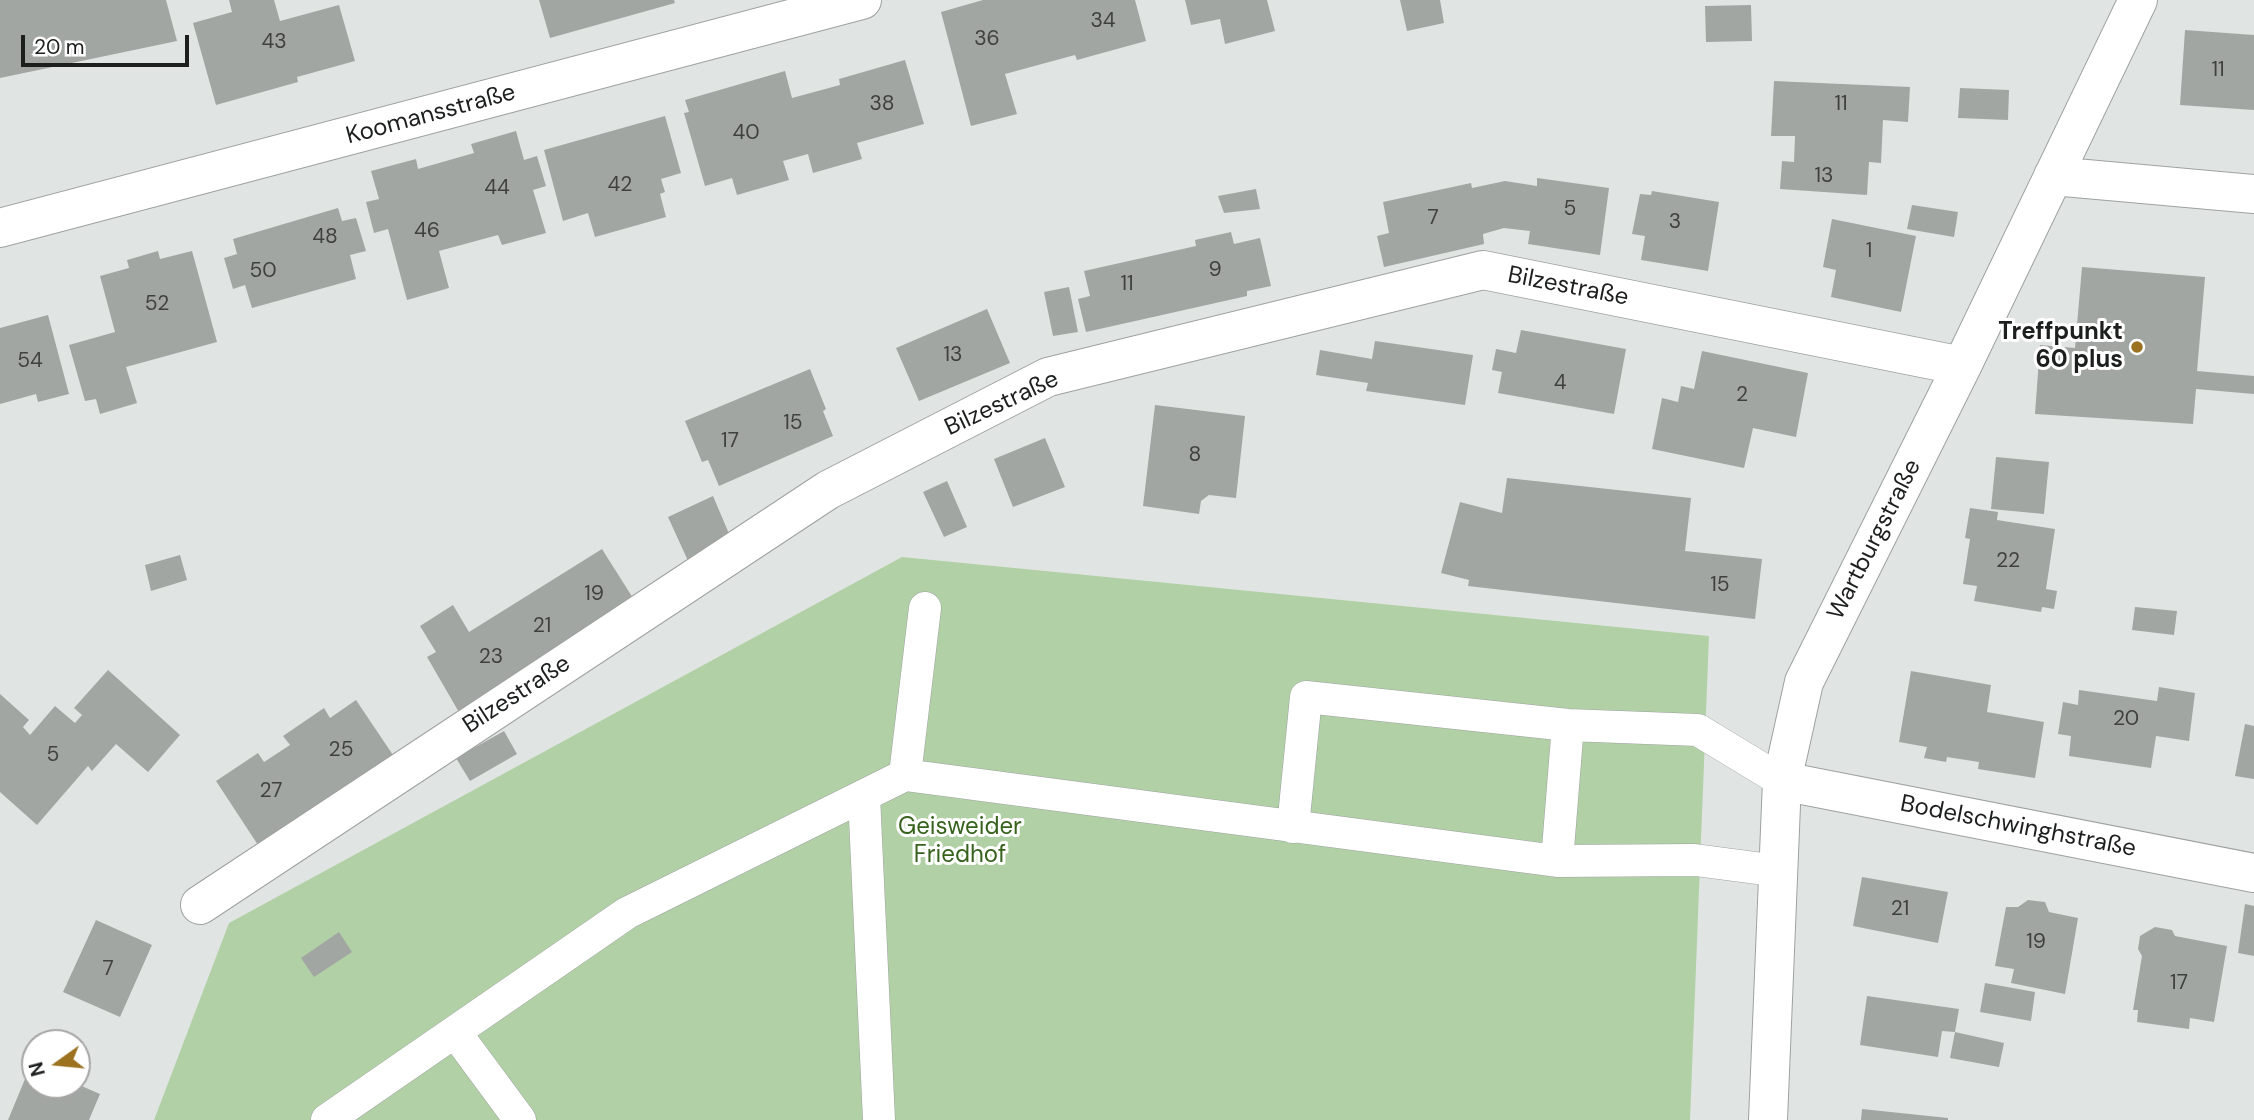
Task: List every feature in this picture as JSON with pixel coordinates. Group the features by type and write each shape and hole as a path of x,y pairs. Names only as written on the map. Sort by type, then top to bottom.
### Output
{"street":[{"name":"Koomansstraße","path":"0,228 862,0"},
{"name":"Wartburgstraße","path":"1768,1120 1782,781 1804,682 1962,366 2137,0"},
{"path":"2053,176 2254,194"},
{"name":"Bilzestraße","path":"200,905 828,490 1048,377 1483,270 1962,366"},
{"name":"Bodelschwinghstraße","path":"1782,781 2254,873"}],"lane":[{"path":"905,775 925,608"},
{"path":"1293,827 1306,697 1568,725 1698,730 1782,781"},
{"path":"1557,861 1568,725"},
{"path":"327,1120 627,913 905,775 1557,861 1695,860 1779,871"},
{"path":"864,796 879,1120"},
{"path":"455,1032 520,1120"}],"green space":[{"name":"Geisweider Friedhof","path":"902,557 1709,636 1690,1120 154,1120 229,923"}],"building":[{"path":"0,0 166,0 177,41 0,78"},
{"path":"229,0 274,0 280,21 339,5 355,61 297,77 298,82 216,105 193,23 232,12"},
{"path":"539,0 674,0 675,3 550,38"},
{"path":"983,0 1135,0 1146,41 1077,60 1075,55 1005,74 1017,114 971,126 941,12"},
{"path":"1185,0 1267,0 1275,31 1225,44 1220,19 1191,25"},
{"path":"1400,0 1440,0 1444,23 1407,31"},
{"path":"1751,5 1752,41 1706,42 1705,6"},
{"path":"2185,30 2254,35 2254,110 2180,105"},
{"path":"905,60 924,124 857,143 862,159 813,173 808,154 783,161 789,180 737,195 732,178 705,186 684,113 689,112 685,100 785,71 792,98 840,85 839,79"},
{"path":"1774,81 1910,87 1908,122 1883,120 1881,163 1869,162 1867,195 1780,189 1782,161 1794,162 1795,136 1771,136"},
{"path":"1960,88 2009,90 2008,120 1958,118"},
{"path":"665,116 681,173 661,179 665,192 660,194 666,217 595,237 588,213 563,221 544,150"},
{"path":"516,131 524,160 537,156 546,186 533,190 546,233 502,245 498,235 439,251 449,288 407,300 388,229 374,233 366,202 379,199 371,171 416,159 418,169 474,153 471,144"},
{"path":"1537,178 1609,188 1600,255 1528,244 1530,231 1504,228 1483,234 1484,244 1384,267 1377,236 1389,233 1383,202 1471,183 1472,188 1505,181 1537,186"},
{"path":"1256,189 1260,209 1224,213 1218,196"},
{"path":"1652,191 1719,202 1708,271 1641,260 1645,236 1632,234 1640,194 1651,195"},
{"path":"1912,205 1958,212 1954,237 1907,229"},
{"path":"338,208 342,221 356,218 366,251 350,255 356,279 252,308 245,285 233,289 224,258 237,254 233,239"},
{"path":"1832,219 1916,236 1901,312 1831,297 1836,270 1823,267"},
{"path":"1231,232 1234,244 1260,238 1271,286 1247,291 1247,296 1086,332 1078,299 1090,296 1084,271 1196,246 1195,240"},
{"path":"158,251 160,259 192,251 217,342 126,367 137,403 100,414 96,399 85,401 69,345 115,332 100,276 129,268 127,260"},
{"name":"Treffpunkt 60 plus","path":"2082,267 2205,277 2197,371 2254,376 2254,394 2196,389 2193,424 2035,414 2040,345 2075,348"},
{"path":"1069,287 1078,332 1053,336 1044,292"},
{"path":"987,309 1010,363 919,401 896,348"},
{"path":"48,315 69,394 38,402 36,394 0,404 0,328"},
{"path":"1521,330 1626,349 1614,414 1498,393 1502,372 1492,370 1496,349 1516,353"},
{"path":"1375,341 1473,355 1465,405 1366,391 1368,383 1316,375 1320,350 1372,359"},
{"path":"1702,351 1808,373 1796,437 1753,428 1744,468 1652,449 1662,398 1678,402 1681,386 1694,389"},
{"path":"810,369 826,409 823,411 833,436 719,486 708,460 702,462 685,421"},
{"path":"1155,405 1245,416 1236,498 1209,495 1201,501 1199,514 1143,506"},
{"path":"1045,438 1065,487 1013,507 994,459"},
{"path":"1996,457 2049,462 2044,514 1991,509"},
{"path":"1507,478 1691,498 1685,551 1762,559 1755,619 1468,586 1469,580 1441,573 1460,502 1502,513"},
{"path":"947,481 967,527 944,537 923,492"},
{"path":"713,496 733,543 689,563 668,517"},
{"path":"1970,508 1998,512 1997,520 2055,529 2046,589 2057,591 2054,609 2042,607 2041,612 1974,601 1977,586 1963,584 1970,539 1965,538"},
{"path":"602,549 638,606 460,714 427,657 436,652 420,626 453,605 469,632"},
{"path":"180,555 187,580 151,591 145,565"},
{"path":"2135,607 2177,611 2174,635 2132,630"},
{"path":"108,670 180,735 148,772 116,744 92,771 88,766 37,825 0,792 0,694 29,720 23,727 30,735 55,706 75,723 82,715 74,708"},
{"path":"1911,671 1991,685 1987,712 2044,722 2035,778 1978,769 1979,762 1947,757 1946,762 1924,758 1927,747 1899,742"},
{"path":"2159,687 2195,693 2189,741 2156,736 2151,768 2069,756 2071,736 2058,734 2063,702 2078,705 2079,690 2157,701"},
{"path":"356,700 393,755 258,845 216,781 258,753 264,762 290,745 283,736 324,708 330,718"},
{"path":"2245,724 2254,726 2254,779 2235,776"},
{"path":"504,731 517,754 470,781 456,758"},
{"path":"1862,877 1948,892 1938,943 1853,926"},
{"path":"2028,900 2045,902 2049,912 2078,918 2065,994 2011,983 2014,969 1995,966 2006,907 2018,907"},
{"path":"2245,904 2254,906 2254,956 2238,953"},
{"path":"96,920 152,945 120,1017 63,992"},
{"path":"2155,927 2172,930 2175,936 2227,946 2214,1022 2190,1018 2189,1029 2137,1022 2138,1010 2133,1010 2142,956 2138,949 2140,936"},
{"path":"339,932 352,952 314,977 301,958"},
{"path":"1985,983 2035,992 2031,1021 1980,1012"},
{"path":"1867,996 1959,1009 1955,1032 1942,1031 1938,1057 1860,1045"},
{"path":"1955,1032 2004,1043 1999,1067 1950,1058"},
{"path":"21,1089 21,1099 91,1099 91,1090 100,1094 89,1120 8,1120"},
{"path":"1862,1109 1948,1118 1948,1120 1861,1120"}],"place":[{"name":"Treffpunkt 60 plus","path":"2137,347"}]}
